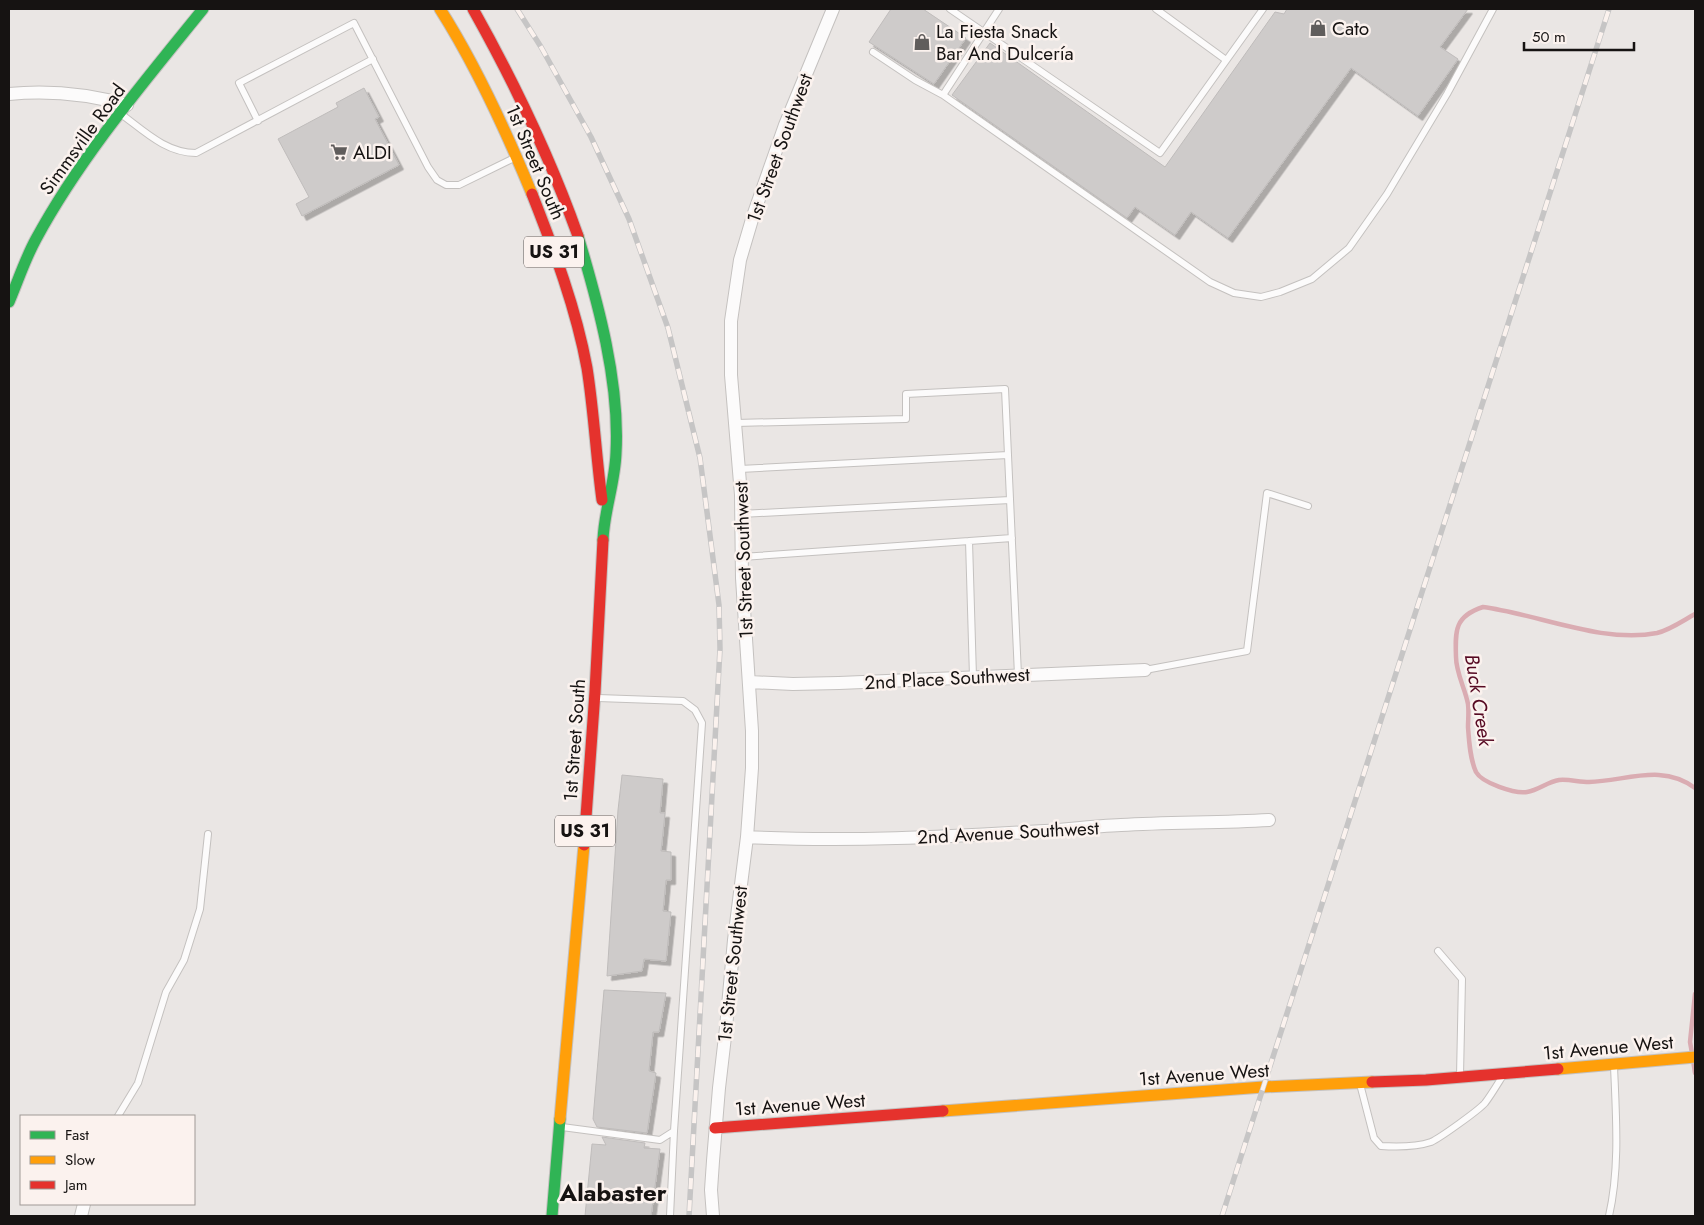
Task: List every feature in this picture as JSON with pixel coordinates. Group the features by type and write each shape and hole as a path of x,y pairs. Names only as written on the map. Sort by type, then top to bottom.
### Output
{"main road":[{"name":"Simmsville Road","path":"9,302 40,232 62,195 124,109 203,9"},
{"name":"1st Street South","path":"440,9 473,67 516,157 560,269 583,350 596,434 598,474 605,516"},
{"name":"1st Street South","path":"473,9 512,81 559,188 588,269 600,312 615,410 616,456 605,516 600,623 586,820 552,1216"},
{"path":"588,379 611,378"},
{"name":"1st Avenue West","path":"715,1128 1263,1086 1359,1083 1504,1074 1695,1057"}],"street":[{"name":"1st Street Southwest","path":"712,1216 711,1190 715,1128 746,837 752,759 750,682 742,557 740,469 731,375 731,321 740,260 753,216 785,125 833,9"},
{"path":"9,94 43,91 99,98 124,109"},
{"name":"2nd Place Southwest","path":"750,682 793,684 1145,670"},
{"name":"2nd Avenue Southwest","path":"746,837 798,840 878,839 1120,825 1269,820"}],"lane":[{"path":"950,9 1160,153 1263,9"},
{"path":"943,95 999,9"},
{"path":"1156,9 1226,60"},
{"path":"873,52 915,80 943,95 1210,282 1234,293 1261,297 1280,292 1312,279 1350,248 1387,194 1447,94 1493,9"},
{"path":"258,120 239,83 354,23 428,167 437,180 446,185 459,185 516,157"},
{"path":"124,109 160,143 171,149 196,153 373,59"},
{"path":"736,423 906,419 906,394 1005,389 1018,675"},
{"path":"740,469 1008,455"},
{"path":"1145,670 1247,651 1267,492 1308,506"},
{"path":"742,514 1010,500"},
{"path":"742,557 1012,538"},
{"path":"969,541 973,677"},
{"path":"594,698 683,701 695,710 702,723 674,1131 670,1216"},
{"path":"119,1115 138,1083 166,992 184,960 200,909 208,834"},
{"path":"1438,951 1462,979 1460,1077"},
{"path":"1609,1216 1614,1194 1617,1138 1614,1064"},
{"path":"1359,1083 1374,1138 1381,1146 1392,1147 1427,1143 1446,1133 1484,1104 1504,1074"},
{"path":"560,1127 660,1140 674,1131"}],"building":[{"path":"891,9 923,9 966,38 934,84 869,42"},
{"path":"1287,9 1468,9 1440,47 1458,59 1418,116 1351,68 1228,238 1191,212 1175,235 1135,207 1127,218 952,95 990,43 1165,167 1275,12 1284,14"},
{"name":"ALDI","path":"364,88 379,117 375,119 399,165 302,216 296,204 309,197 278,139 338,107 336,103"},
{"path":"622,775 663,779 660,813 665,813 661,851 671,852 671,880 666,880 663,911 671,912 666,961 644,959 642,971 607,976 618,810"},
{"path":"604,990 666,993 659,1032 653,1032 649,1071 656,1073 647,1133 597,1127 593,1119"},
{"path":"602,1137 645,1143 644,1148 660,1149 651,1216 585,1216 592,1144 606,1145"}],"waterway":[{"name":"Buck Creek","path":"1695,614 1662,632 1615,635 1570,627 1483,607 1467,615 1462,620 1456,639 1457,669 1468,704 1471,756 1476,772 1485,780 1499,787 1527,792 1559,780 1589,782 1657,775 1670,776 1695,788"},
{"name":"Buck Creek","path":"1692,1053 1690,1042 1695,994"},
{"name":"Buck Creek","path":"1693,1060 1695,1073"}],"railway":[{"path":"517,9 541,47 591,137 629,219 668,328 700,458 719,605 720,649 689,1216"},
{"path":"1222,1216 1609,9"}],"traffic: fast":[{"path":"9,302 32,247 73,178 114,120 203,9"},
{"path":"578,236 600,315 615,399 616,453 603,540"},
{"path":"552,1216 560,1119"}],"traffic: slow":[{"path":"440,9 454,31 490,100 532,194"},
{"path":"560,1119 584,845"},
{"path":"1558,1069 1695,1057"},
{"path":"943,1111 1263,1087 1372,1082"}],"traffic: jam":[{"path":"473,9 503,64 530,120 556,177 578,236"},
{"path":"532,194 564,280 577,323 587,368 602,500"},
{"path":"584,845 603,540"},
{"path":"1372,1082 1426,1080 1558,1069"},
{"path":"715,1128 943,1111"}],"place":[{"name":"Cato","path":"1318,28"},
{"name":"La Fiesta Snack Bar And Dulcería","path":"922,42"},
{"name":"ALDI","path":"339,152"}],"district":[{"name":"Alabaster","path":"613,1193"}]}
